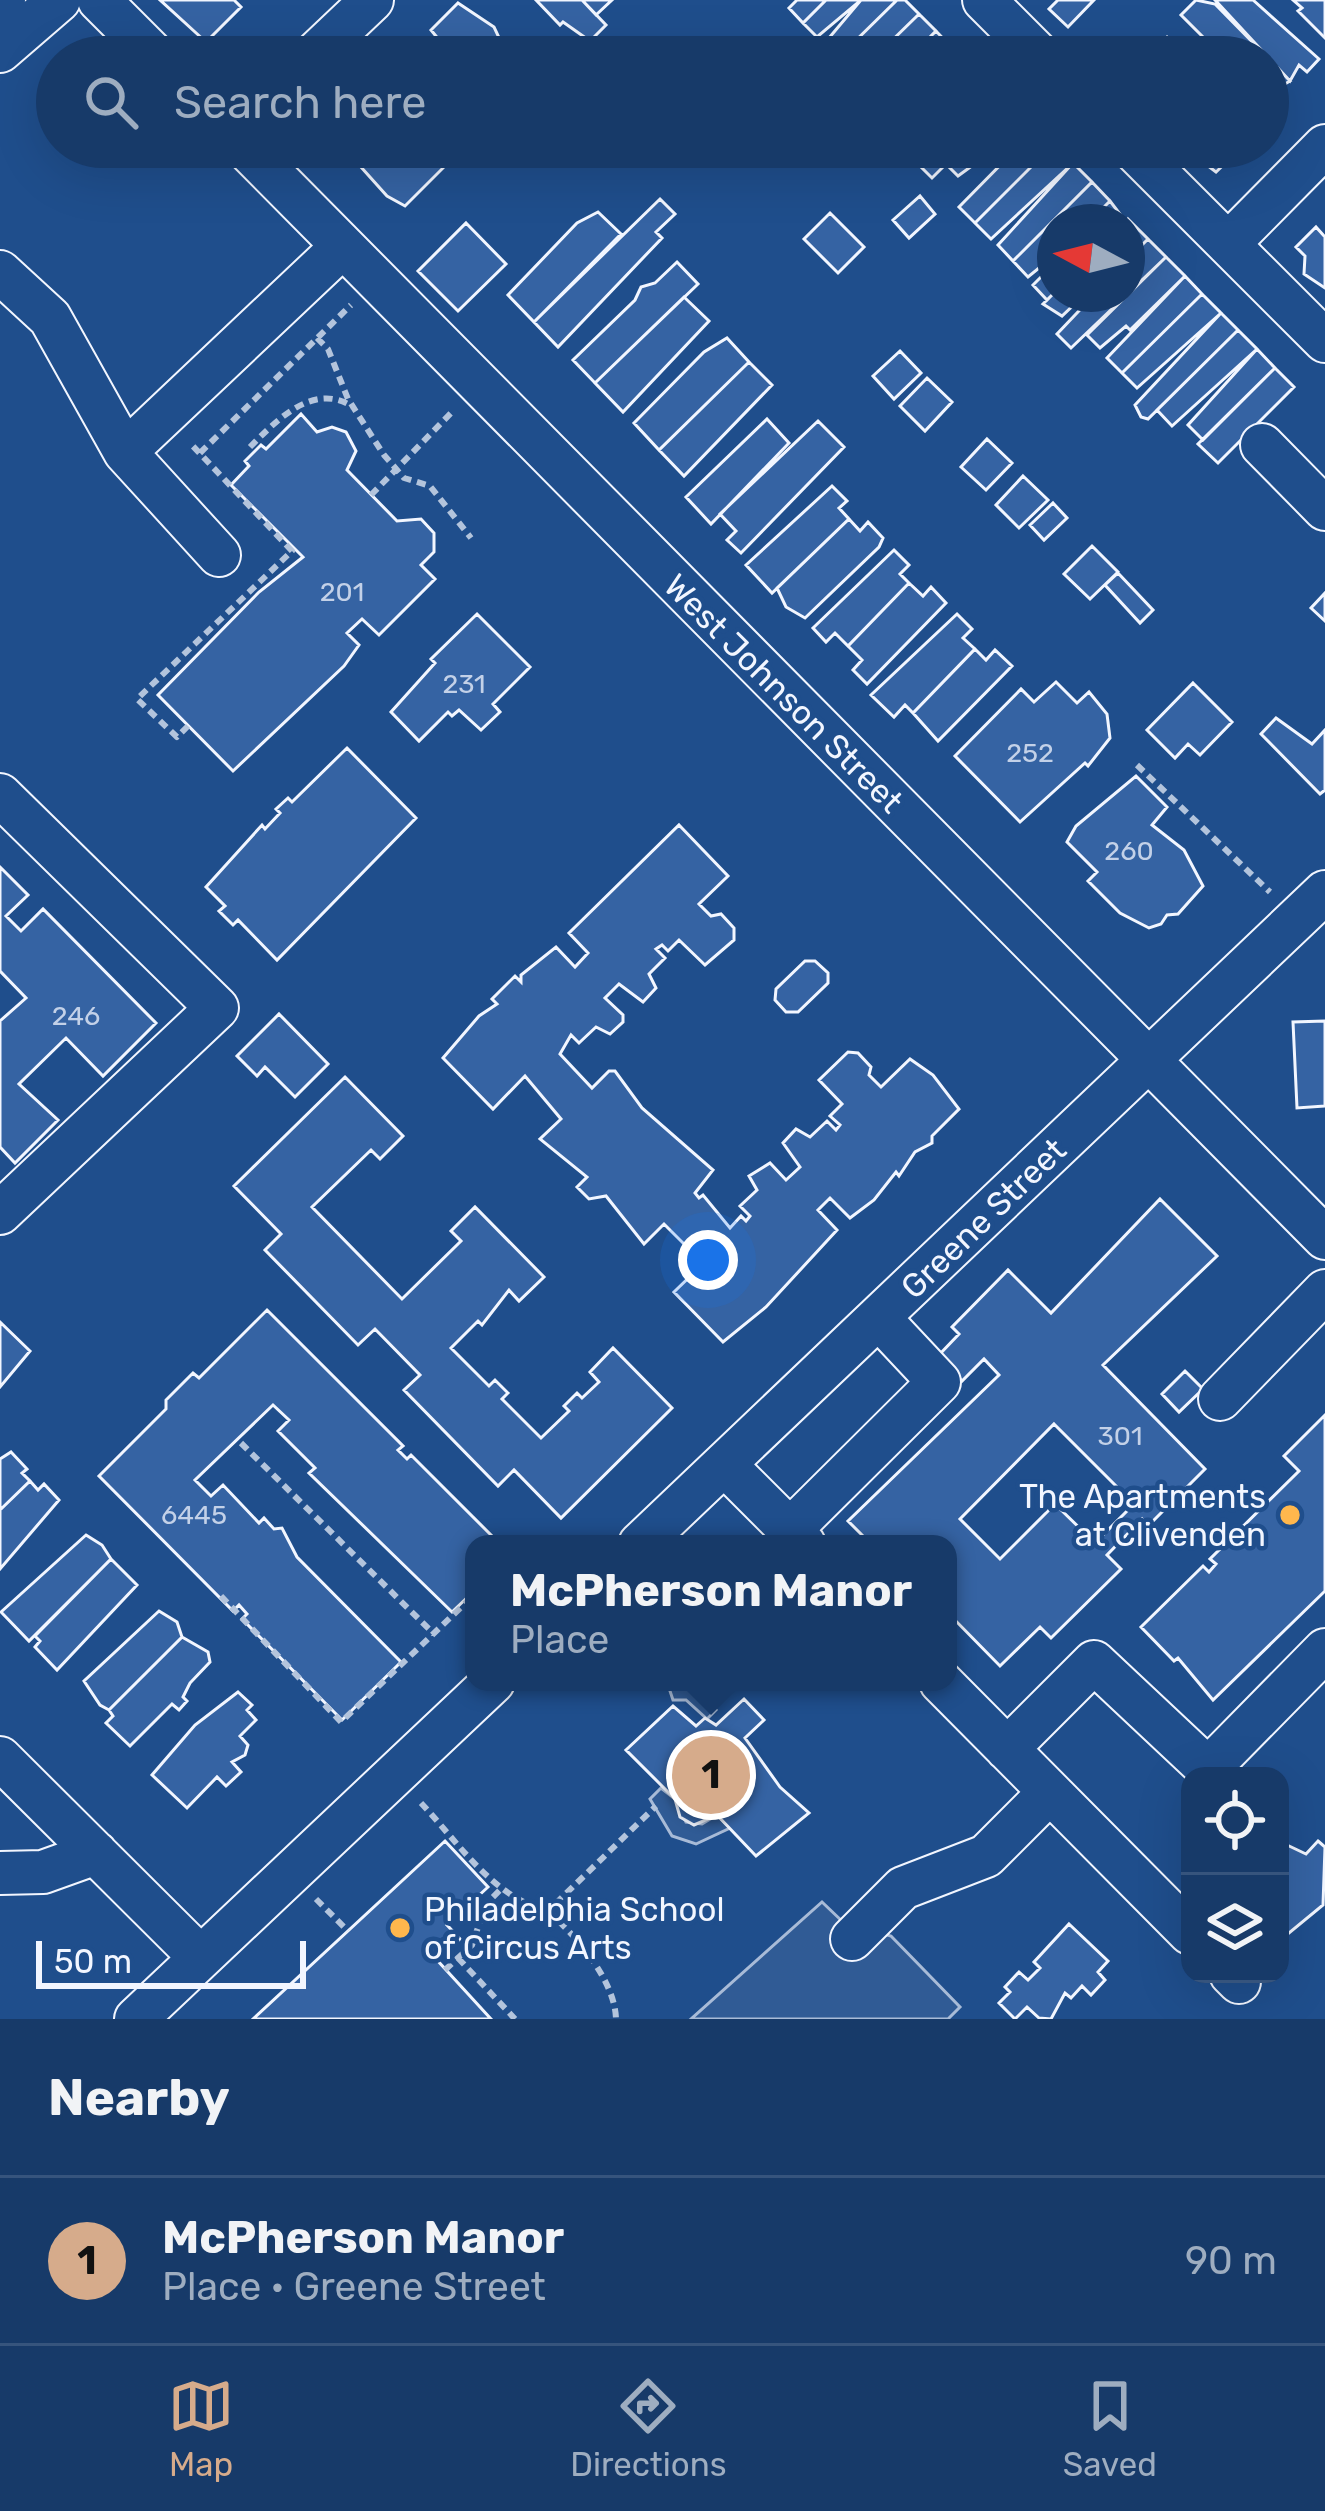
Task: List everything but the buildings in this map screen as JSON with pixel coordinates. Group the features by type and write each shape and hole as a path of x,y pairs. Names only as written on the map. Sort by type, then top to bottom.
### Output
{"street":[{"path":"0,51 59,0"},
{"path":"99,0 135,36"},
{"path":"334,36 372,0"},
{"path":"984,0 1020,36"},
{"path":"1228,244 1325,146"},
{"name":"West Johnson Street","path":"265,168 1325,1238"},
{"path":"1152,168 1325,341"},
{"path":"125,452 342,247"},
{"path":"0,272 50,318 125,452 219,555"},
{"path":"1262,445 1325,509"},
{"path":"0,795 218,1008 0,1213"},
{"name":"Greene Street","path":"650,1535 1325,892"},
{"path":"1220,1399 1325,1291"},
{"path":"799,1535 939,1382 879,1318"},
{"path":"725,1465 795,1535"},
{"path":"1007,1749 1094,1662 1208,1769 1325,1650"},
{"path":"136,2019 483,1691"},
{"path":"949,1691 1181,1924"},
{"path":"0,1758 200,1957"},
{"path":"852,1939 904,1888 986,1856 1050,1792"},
{"path":"0,1873 43,1871 95,1853"}],"path":[{"path":"200,453 351,305"},
{"path":"317,338 328,349 356,410 396,469 404,478 430,486 471,538"},
{"path":"250,447 280,417 317,398 341,399 356,410"},
{"path":"371,495 454,410"},
{"path":"1137,765 1273,895"},
{"path":"241,1443 434,1634"},
{"path":"221,1596 341,1722 465,1604"},
{"path":"421,1803 501,1888 518,1901 548,1911 570,1931 616,2000 616,2019"},
{"path":"548,1911 656,1806"},
{"path":"446,1970 479,1932 486,1904 501,1888"},
{"path":"320,1903 348,1931"},
{"path":"458,1958 515,2019"}],"shaded area":[{"path":"670,1691 700,1691 716,1710 707,1719 686,1700 673,1700"},
{"path":"661,1788 675,1799 686,1822 702,1824 717,1815 730,1828 696,1844 672,1836 650,1799"},
{"path":"822,1902 844,1923 891,1936 960,2007 948,2019 691,2019"}],"place":[{"name":"The Apartments at Clivenden","path":"1290,1515"},
{"name":"McPherson Manor","path":"711,1775"},
{"name":"Philadelphia School of Circus Arts","path":"400,1928"}]}
